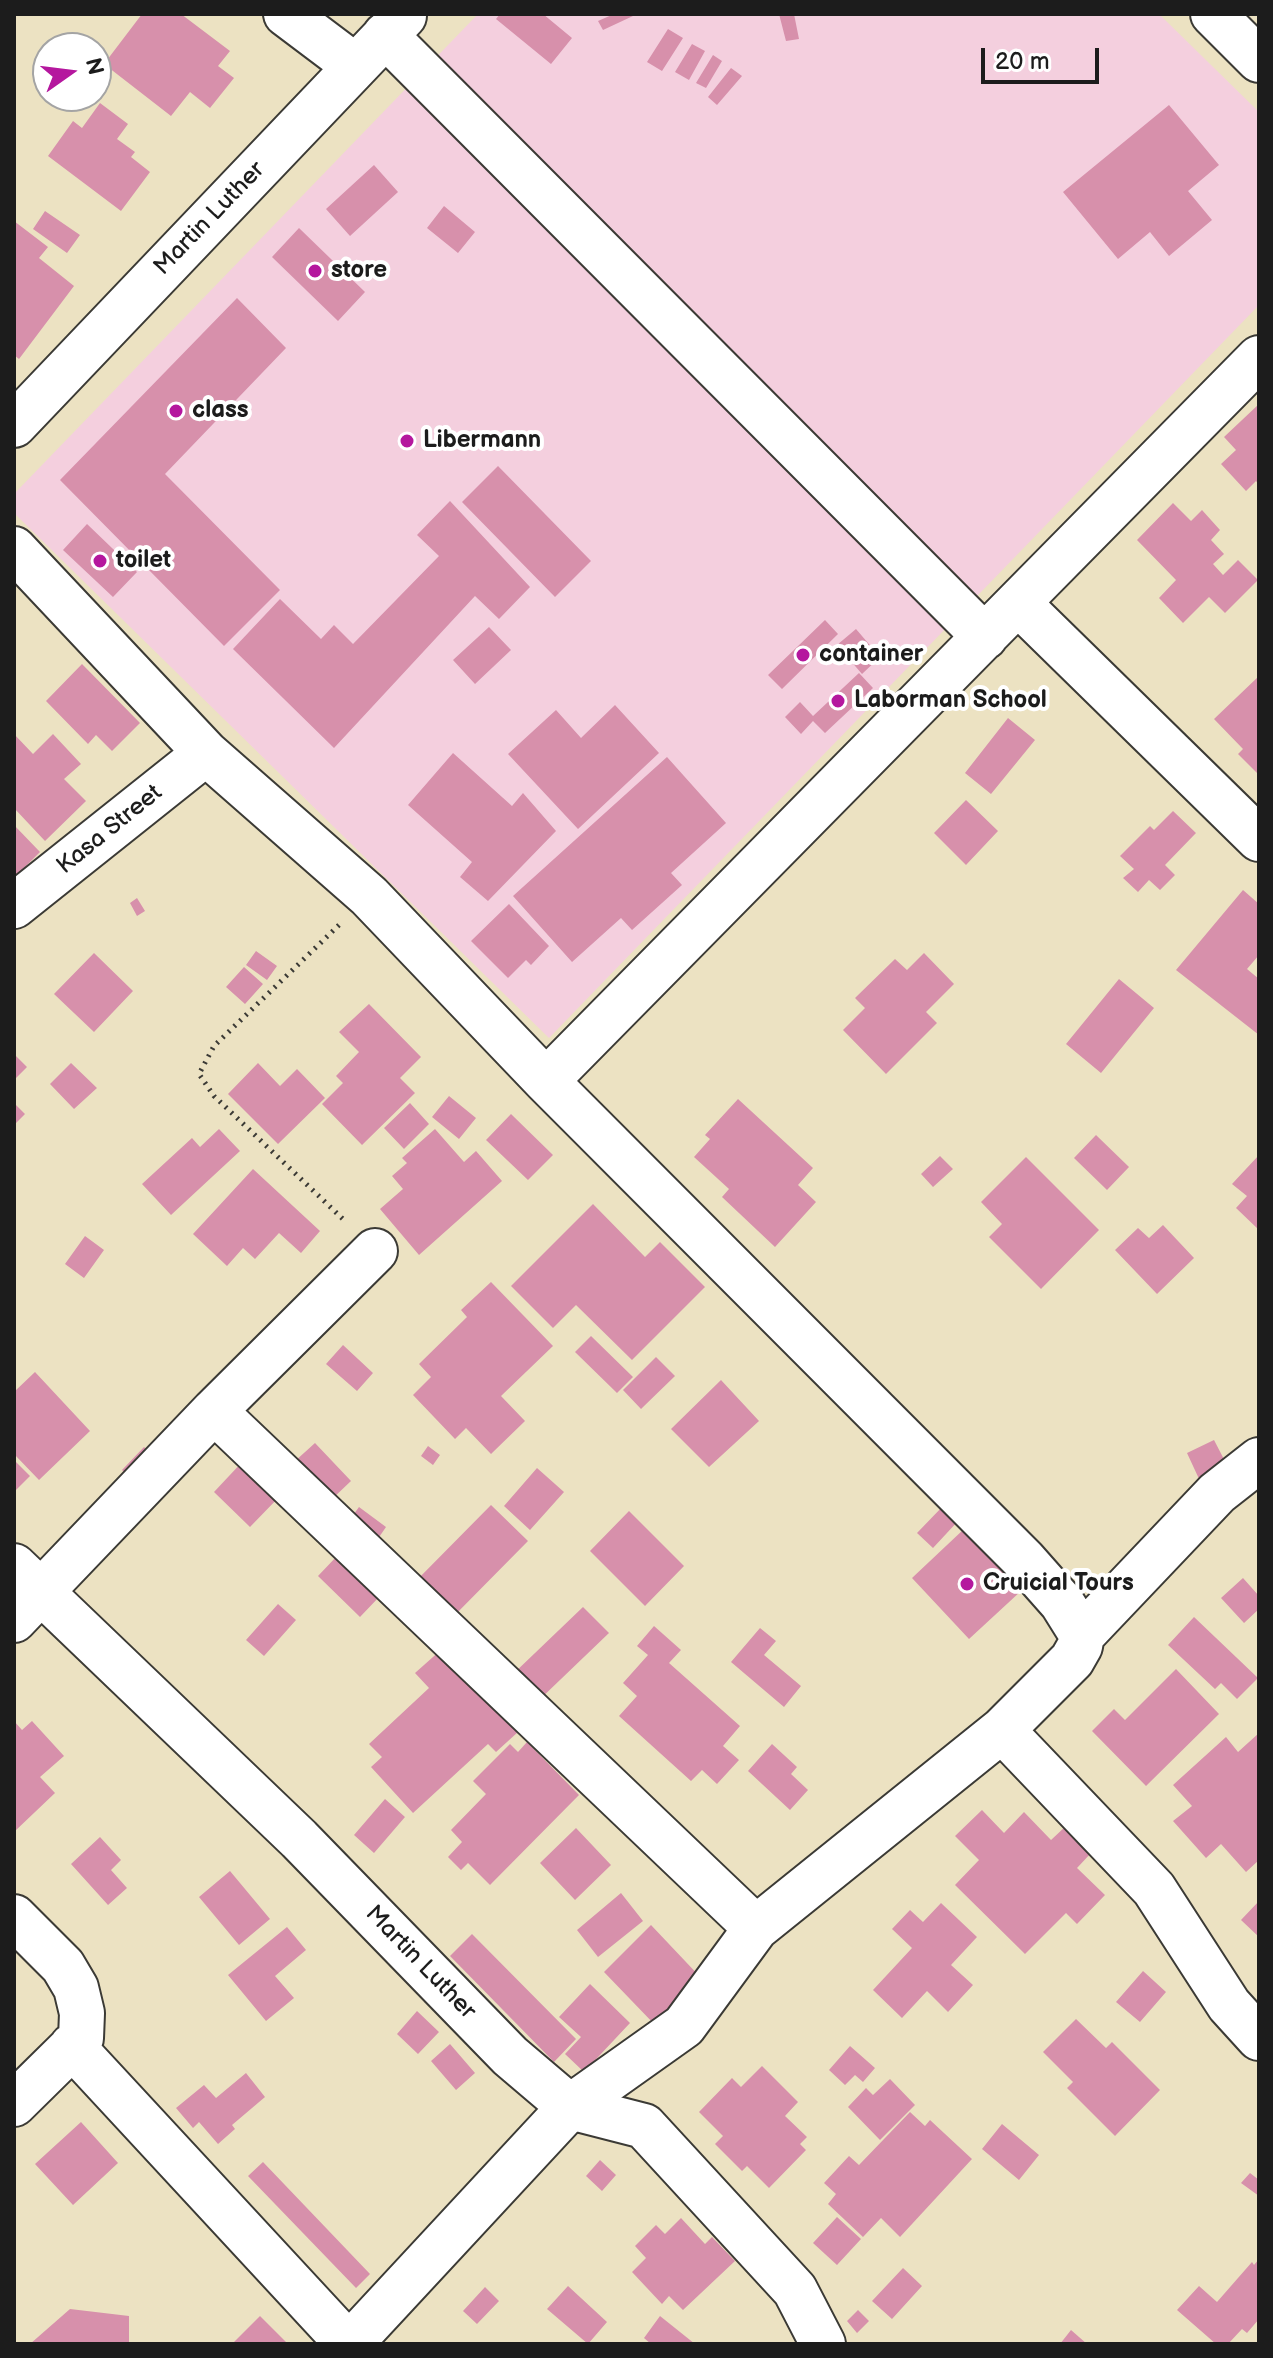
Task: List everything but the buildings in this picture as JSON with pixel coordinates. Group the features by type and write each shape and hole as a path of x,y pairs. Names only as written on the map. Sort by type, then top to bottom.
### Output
{"street":[{"path":"286,14 355,66"},
{"path":"1213,14 1259,60"},
{"path":"396,25 985,637"},
{"name":"Martin Luther","path":"15,421 396,25"},
{"path":"546,1081 1259,358"},
{"path":"14,549 206,753 369,896 546,1081 1024,1560 1062,1603 1082,1635"},
{"path":"1019,604 1253,821"},
{"name":"Kasa Street","path":"14,906 206,753"},
{"path":"23,1593 214,1411 375,1251"},
{"path":"214,1411 756,1928"},
{"path":"72,2046 349,2344 570,2107 684,2026 756,1928 1002,1730 1072,1660 1082,1635 1217,1493 1259,1460"},
{"name":"Martin Luther","path":"23,1593 299,1839 510,2056 570,2107 644,2126 795,2290 823,2344"},
{"path":"1002,1730 1154,1889 1229,2005 1259,2038"},
{"path":"14,1917 63,1966 76,1988 82,2013 81,2038 14,2104"}],"path":[{"path":"369,896 214,1046 199,1074 214,1096 375,1251"}],"shaded area":[{"path":"478,14 1159,14 1259,112 1259,305 549,1038 14,513 14,494"}],"place":[{"name":"store","path":"315,271"},
{"name":"class","path":"176,411"},
{"name":"Libermann","path":"407,441"},
{"name":"toilet","path":"100,561"},
{"name":"container","path":"803,655"},
{"name":"Laborman School","path":"838,701"},
{"name":"Cruicial Tours","path":"967,1584"}]}
